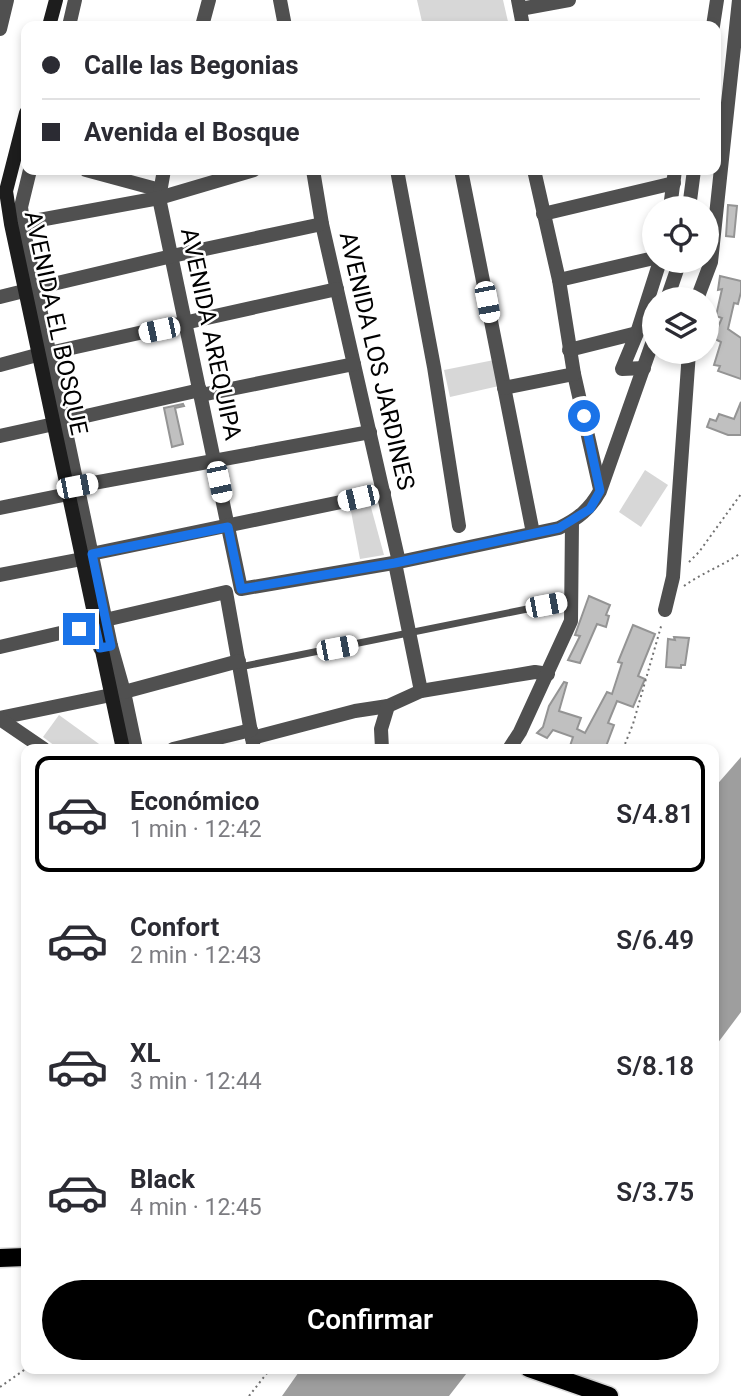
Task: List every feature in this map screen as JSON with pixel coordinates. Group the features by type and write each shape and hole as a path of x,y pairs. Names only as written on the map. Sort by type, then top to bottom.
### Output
{"main road":[{"path":"0,1258 21,1257"},
{"path":"546,1374 609,1396"}],"street":[{"path":"0,29 7,0"},
{"path":"50,21 56,0"},
{"path":"70,21 75,0"},
{"path":"203,21 208,0"},
{"path":"280,0 284,21"},
{"path":"519,4 569,0"},
{"path":"711,21 717,0"},
{"path":"721,172 740,2"},
{"name":"AVENIDA EL BOSQUE","path":"21,132 6,191 9,224 30,289 43,354 42,375 59,422 58,444 73,490 117,693 122,744"},
{"path":"9,224 22,207 29,175"},
{"path":"101,175 160,194"},
{"name":"AVENIDA AREQUIPA","path":"163,175 160,194 228,527 239,664 253,739"},
{"path":"9,224 160,194 234,175"},
{"name":"AVENIDA LOS JARDINES","path":"314,175 322,224 384,493 421,691"},
{"path":"398,175 433,367 458,526"},
{"path":"462,175 533,533"},
{"path":"535,175 559,280 569,350 600,491"},
{"path":"691,196 693,175"},
{"path":"702,287 711,262 721,175"},
{"path":"543,214 675,177 672,196"},
{"path":"0,297 322,224"},
{"path":"559,280 642,261"},
{"path":"644,368 622,369 656,273"},
{"path":"0,365 337,289"},
{"path":"569,350 637,333"},
{"path":"43,354 73,490"},
{"path":"0,436 200,393 354,364"},
{"path":"0,647 234,591 397,562 559,528 590,509 600,491 645,364"},
{"path":"665,610 673,577 689,364"},
{"path":"504,388 574,374"},
{"path":"0,508 214,459 370,432"},
{"path":"0,575 384,493"},
{"path":"512,744 571,621 572,522"},
{"path":"0,718 239,664"},
{"path":"213,744 253,739 355,711 388,706 421,691 535,672 548,674"},
{"path":"117,693 134,744"},
{"path":"382,744 381,729 388,706"},
{"path":"0,718 37,744"}],"lane":[{"path":"239,664 573,600"}],"path":[{"path":"690,561 741,494"},
{"path":"682,587 703,572 723,565 741,553"},
{"path":"625,744 652,663 665,610"},
{"path":"0,1387 21,1372"},
{"path":"250,1396 266,1374"}],"shaded area":[{"path":"417,0 503,0 508,21 422,21"},
{"path":"494,360 499,386 450,397 444,370"},
{"path":"645,470 668,485 641,527 619,512"},
{"path":"369,500 384,555 360,559 350,506"},
{"path":"59,715 99,744 52,744 43,737"},
{"path":"741,757 741,1012 719,1041 719,782"},
{"path":"297,1374 466,1374 449,1396 282,1396"}],"building":[{"path":"728,205 737,206 734,237 726,236"},
{"path":"720,276 741,281 738,304 734,303 728,329 741,338 741,379 718,371 720,366 714,365 719,364 721,342 719,325 722,318 719,317 719,302 722,289 719,290"},
{"path":"741,402 741,435 728,435 707,427 710,419 716,421 719,414 734,419"},
{"path":"184,406 175,408 183,444 172,447 164,408"},
{"path":"589,596 610,605 606,615 609,616 606,627 597,624 580,663 568,660 580,636 575,635"},
{"path":"633,625 655,634 638,676 645,679 633,707 617,701 608,723 614,725 607,744 571,744 573,737 553,730 547,738 537,733 543,727 549,706 564,682 567,683 559,711 581,718 577,729 585,733 607,692 612,694 622,663 618,662"},
{"path":"674,637 689,638 685,665 681,665 681,668 666,667 668,639 675,640"}],"route":[{"path":"79,629 95,625 100,648 111,646 92,554 228,527 241,589 395,563 559,528 590,509 600,491 584,416"}]}
